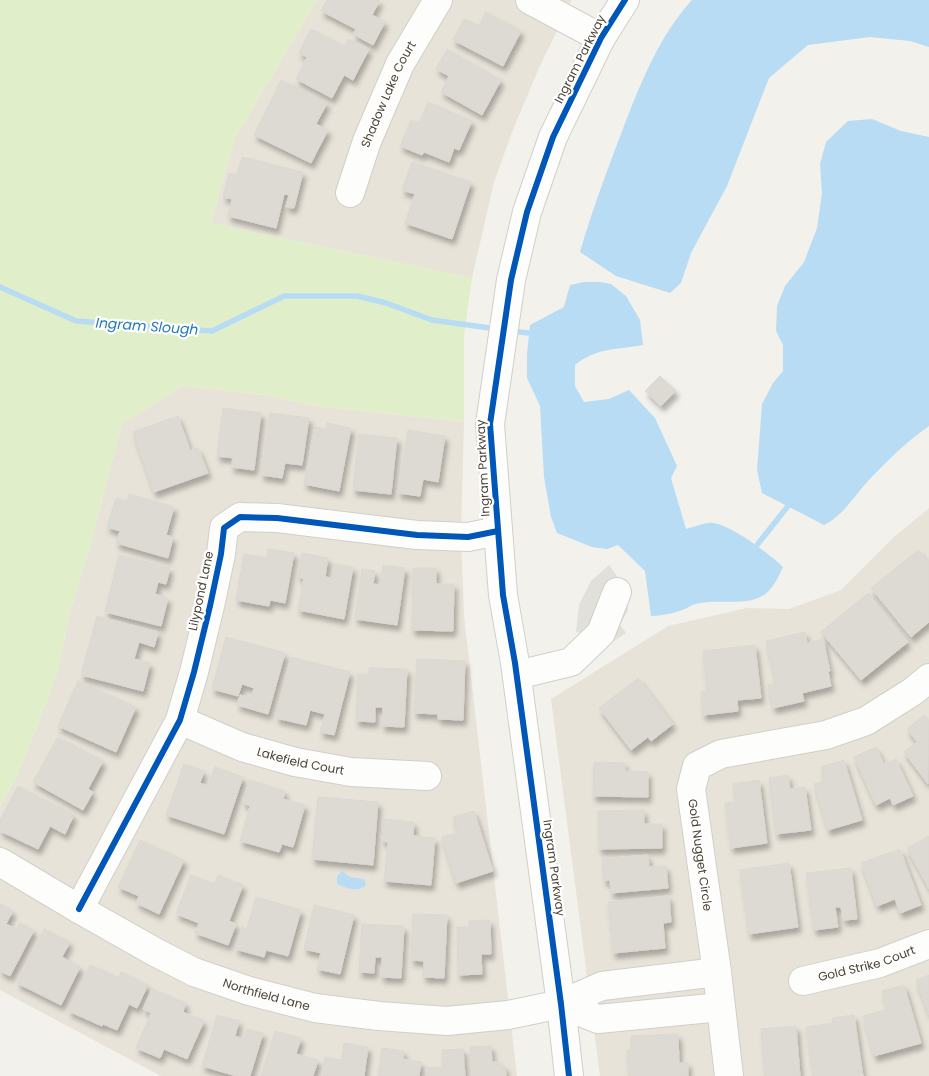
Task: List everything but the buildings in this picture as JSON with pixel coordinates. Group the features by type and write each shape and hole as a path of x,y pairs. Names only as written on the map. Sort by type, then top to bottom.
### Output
{"street":[{"name":"Shadow Lake Court","path":"350,193 367,141 400,64 438,0"},
{"path":"530,0 601,38"},
{"name":"Ingram Parkway","path":"569,1076 517,675 504,594 490,424 511,280 527,212 553,137 601,38 625,0"},
{"name":"Lilypond Lane","path":"79,909 180,720 210,606 221,554 224,528 240,517 277,518 417,535 468,537 498,531"},
{"path":"517,675 571,662 601,633 617,592"},
{"name":"Gold Nugget Circle","path":"729,1076 717,972 691,789 697,766 721,754 826,735 866,721 912,692 929,678"},
{"name":"Lakefield Court","path":"180,720 242,748 295,762 351,772 427,776"},
{"name":"Northfield Lane","path":"0,862 79,909 194,972 249,991 315,1008 378,1016 447,1021 508,1015 561,1004 602,986 717,972"},
{"name":"Gold Strike Court","path":"803,981 880,963 929,944"},
{"path":"561,1004 598,1019 721,1007"}],"shaded area":[{"path":"317,0 572,0 539,68 514,127 494,182 472,278 211,223 235,138"},
{"path":"183,386 264,395 316,406 464,422 461,534 464,616 517,1076 161,1076 0,990 0,806 16,778 56,676 71,610 122,424"},
{"path":"929,508 929,1076 600,1076 551,699 668,626 747,608 789,609 841,590 893,538"},
{"path":"609,565 626,589 628,610 620,625 626,633 614,641 609,636 576,632 579,605 591,581"}],"green space":[{"path":"0,0 317,0 235,138 211,223 472,278 464,335 464,422 316,406 264,395 183,386 122,424 71,610 56,676 16,778 0,806"}],"water":[{"path":"692,0 929,0 929,47 910,41 870,37 808,45 769,78 727,186 691,253 681,283 670,293 616,276 580,252 605,178 650,63 669,30"},
{"path":"872,119 901,131 929,137 929,426 897,452 868,481 843,511 824,525 762,493 757,470 762,404 773,383 783,371 783,345 776,331 777,306 785,286 804,262 817,228 822,193 820,164 826,142 848,121"},
{"path":"584,282 611,284 626,296 640,320 643,345 599,352 583,359 575,365 575,386 584,402 609,399 629,390 655,418 677,466 671,478 686,529 707,523 721,525 750,541 783,567 773,586 757,599 740,602 703,602 672,613 651,616 645,571 618,545 607,549 592,547 557,533 551,517 544,477 540,406 527,378 530,325 564,307 570,285"},
{"path":"342,871 350,877 364,879 366,885 356,889 337,884 337,876"}],"waterway":[{"name":"Ingram Slough","path":"0,287 76,321 212,331 284,296 357,296 386,303 432,320 497,329"},
{"name":"Ingram Slough","path":"511,331 529,333"},
{"path":"757,545 788,506"}],"cycle path":[{"path":"569,1076 515,663 503,595 490,424 511,280 527,212 553,137 601,38 625,0"},
{"path":"79,909 180,720 210,606 221,554 224,528 240,517 277,518 417,535 468,537 498,531"}]}
